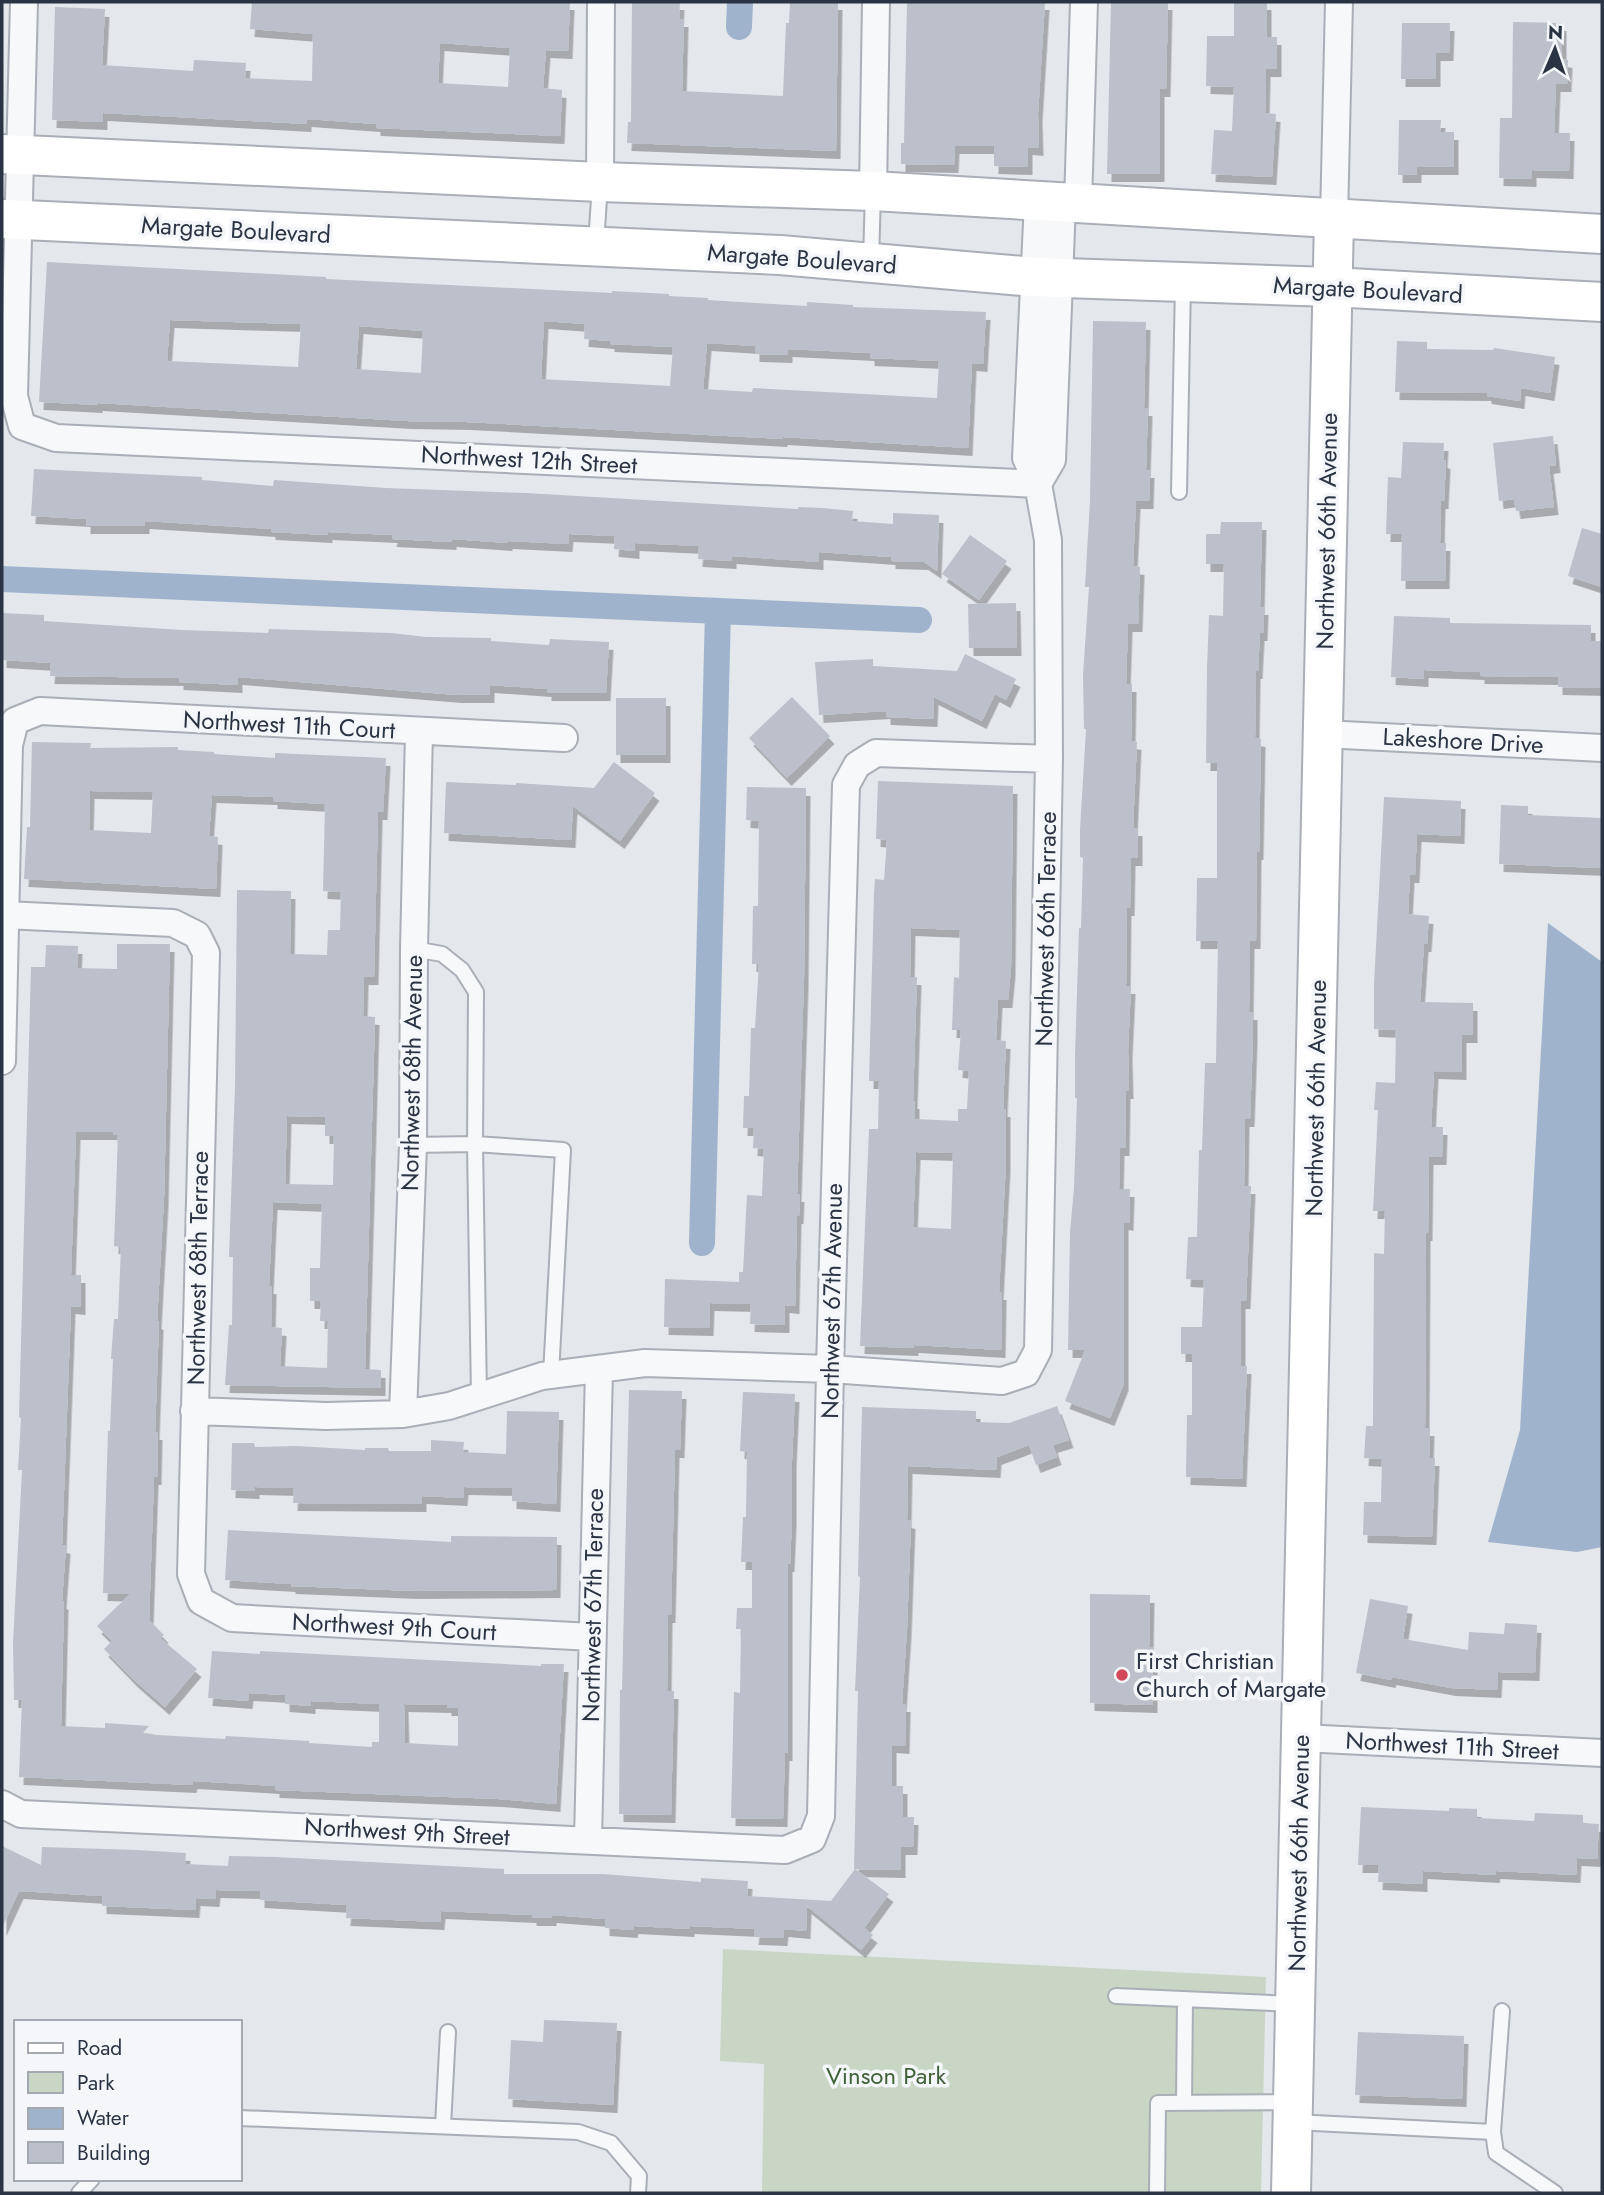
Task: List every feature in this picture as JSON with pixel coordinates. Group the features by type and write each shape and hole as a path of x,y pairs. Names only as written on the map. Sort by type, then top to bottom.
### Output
{"street":[{"path":"11,219 11,154 24,2"},
{"path":"600,182 601,2"},
{"path":"873,191 876,2"},
{"name":"Northwest 66th Terrace","path":"830,1369 1002,1381 1026,1373 1038,1350 1049,759 1048,540 1038,484 1026,458 1046,277 1059,203 1084,2"},
{"name":"Northwest 66th Avenue","path":"1291,2193 1339,2"},
{"path":"11,154 600,182 873,191 1602,234"},
{"name":"Margate Boulevard","path":"11,219 780,255 1046,277 1332,287 1602,302"},
{"name":"Northwest 12th Street","path":"11,219 14,396 22,425 56,438 1038,484"},
{"name":"Northwest 11th Court","path":"5,915 9,745 15,721 40,711 564,738"},
{"name":"Northwest 68th Avenue","path":"403,1414 413,1145 419,732"},
{"name":"Lakeshore Drive","path":"1323,734 1602,748"},
{"name":"Northwest 67th Avenue","path":"812,1839 821,1816 846,785 857,765 876,753 1049,759"},
{"path":"2,1062 5,915"},
{"name":"Northwest 68th Terrace","path":"5,915 173,923 197,935 206,953 191,1574 201,1601"},
{"path":"194,1411 326,1416 403,1414 449,1406 551,1376 645,1363 830,1369"},
{"name":"Northwest 67th Terrace","path":"588,1840 599,1369"},
{"name":"Northwest 9th Court","path":"201,1601 232,1618 592,1637"},
{"name":"Northwest 11th Street","path":"1302,1738 1602,1754"},
{"name":"Northwest 9th Street","path":"2,1804 21,1814 785,1850 812,1839"}],"lane":[{"path":"596,247 600,182"},
{"path":"871,263 873,191"},
{"path":"1179,492 1184,282"},
{"path":"414,949 442,954 462,970 476,992 475,1144 479,1396"},
{"path":"413,1145 475,1144 564,1150 551,1376"},
{"path":"1116,1996 1296,2004"},
{"path":"1184,2103 1185,1999"},
{"path":"1502,2011 1493,2132 1496,2153 1555,2193"},
{"path":"443,2126 448,2032"},
{"path":"1157,2193 1158,2103 1293,2112 1493,2132"},
{"path":"242,2118 578,2132 611,2143 639,2176 638,2193"}],"green space":[{"name":"Vinson Park","path":"723,1949 1266,1977 1261,2193 762,2193 764,2064 720,2061"}],"water":[{"path":"1548,923 1602,962 1602,1547 1577,1552 1488,1542 1520,1430"}],"building":[{"path":"252,2 570,2 568,51 546,50 543,88 562,90 560,136 376,128 376,124 307,119 307,124 103,113 103,122 52,120 55,7 105,9 102,65 193,71 194,60 246,63 245,78 312,81 313,34 250,29","holes":["440,43 510,48 508,87 438,83"]},
{"path":"632,2 680,2 679,19 684,19 682,91 783,96 786,23 789,23 790,2 838,2 836,151 627,143 628,122 631,122"},
{"path":"907,2 1045,2 1038,114 1039,148 1028,147 1028,167 994,166 994,146 955,146 954,165 901,164 901,143 904,143"},
{"path":"1111,2 1168,2 1166,89 1160,89 1160,174 1107,174"},
{"path":"1234,2 1267,2 1267,37 1277,37 1277,69 1266,69 1265,113 1276,114 1272,177 1211,174 1214,130 1232,131 1234,87 1206,86 1207,36 1234,36"},
{"path":"1513,22 1562,23 1562,59 1568,60 1567,84 1556,84 1554,133 1570,133 1569,171 1532,170 1532,179 1499,178 1500,118 1512,118"},
{"path":"1402,23 1450,23 1449,53 1436,53 1436,79 1401,79"},
{"path":"1399,120 1441,120 1440,132 1454,132 1454,167 1417,167 1417,175 1398,175"},
{"path":"47,262 326,279 669,294 708,300 807,306 807,302 853,307 986,312 983,364 972,363 968,448 39,402","holes":["170,320 301,324 298,367 167,361","544,321 585,324 584,339 610,341 610,344 673,347 670,386 541,379","359,326 423,331 421,373 356,369","707,343 755,346 755,354 788,355 788,349 870,353 870,358 939,361 937,398 753,388 752,392 703,389"]},
{"path":"1093,321 1146,322 1144,408 1148,408 1146,470 1150,470 1149,501 1136,501 1133,566 1140,567 1138,624 1128,624 1126,684 1132,684 1131,741 1137,742 1133,828 1138,828 1138,858 1131,858 1130,908 1127,908 1126,986 1131,986 1129,1091 1126,1091 1125,1148 1120,1148 1119,1189 1130,1189 1129,1223 1124,1222 1124,1383 1110,1418 1065,1401 1085,1350 1068,1350 1083,858 1080,857 1080,830 1086,729 1083,675 1089,587 1085,587 1090,501"},
{"path":"1397,341 1427,342 1427,349 1494,348 1555,357 1550,393 1521,388 1520,401 1487,396 1487,393 1395,392"},
{"path":"1553,436 1556,465 1549,466 1554,507 1516,511 1514,499 1499,501 1493,443"},
{"path":"1403,442 1444,443 1443,460 1446,461 1440,543 1446,543 1445,581 1401,581 1402,534 1386,534 1388,477 1401,478"},
{"path":"34,469 202,477 202,480 273,486 274,480 386,488 822,508 853,511 852,521 893,524 893,513 939,515 937,571 924,562 891,561 891,557 819,552 819,562 732,556 732,561 698,559 699,546 635,543 635,551 614,549 615,536 569,534 568,544 452,539 452,542 392,539 393,535 271,532 271,529 145,521 145,526 86,526 86,519 31,516"},
{"path":"1221,522 1262,522 1260,607 1264,607 1263,633 1260,633 1256,671 1255,738 1261,739 1256,941 1250,941 1249,1012 1253,1012 1253,1036 1250,1119 1245,1119 1244,1186 1251,1186 1246,1301 1241,1301 1241,1366 1247,1366 1242,1479 1186,1477 1187,1415 1192,1415 1192,1354 1181,1354 1181,1327 1202,1327 1204,1280 1186,1279 1188,1237 1197,1237 1205,1063 1216,1063 1218,941 1196,941 1197,878 1217,878 1217,763 1206,763 1207,669 1209,615 1223,616 1224,564 1206,564 1206,534 1220,534"},
{"path":"1582,528 1602,534 1602,587 1568,576"},
{"path":"970,535 1007,561 979,600 942,574"},
{"path":"1016,603 1017,648 969,648 968,604"},
{"path":"2,613 44,615 44,621 182,630 268,633 269,629 391,633 426,637 491,638 491,641 549,645 550,639 609,642 606,693 547,693 547,689 490,685 490,695 457,695 238,677 238,685 179,682 179,678 50,676 51,663 2,660"},
{"path":"1394,616 1450,618 1450,623 1591,625 1591,641 1602,641 1602,688 1558,687 1558,677 1480,676 1480,672 1424,670 1424,679 1391,677"},
{"path":"965,654 1016,679 1006,700 995,694 982,721 934,697 933,719 886,717 886,711 819,715 815,662 873,659 873,666 957,671"},
{"path":"792,697 830,736 787,778 749,738"},
{"path":"616,698 666,698 666,755 616,755"},
{"path":"32,742 91,743 90,748 178,747 178,750 275,758 275,753 386,758 383,812 378,812 374,977 364,977 363,1016 375,1017 365,1369 381,1370 381,1388 225,1385 229,1325 232,1325 233,1257 229,1257 235,1086 237,890 291,891 290,954 327,955 328,930 340,930 341,892 323,891 325,804 273,801 273,797 212,795 209,836 218,837 216,889 24,879 27,827 30,827","holes":["90,791 153,792 151,833 89,830","287,1116 325,1117 325,1136 334,1136 333,1185 285,1184","273,1202 322,1204 320,1268 310,1268 310,1301 321,1301 320,1321 328,1321 327,1368 280,1366 282,1328 271,1327 272,1286 269,1286"]},
{"path":"614,762 655,793 620,841 573,806 571,840 444,833 446,782 594,788"},
{"path":"878,781 1013,786 1011,968 1008,1000 998,1000 996,1040 1006,1041 1003,1109 1006,1109 1006,1163 999,1292 1002,1292 1001,1350 914,1345 914,1348 860,1346 869,1129 878,1129 879,1081 869,1081 874,894 875,879 884,880 887,840 876,839","holes":["911,928 960,930 959,978 954,977 952,1030 961,1030 958,1070 969,1071 967,1109 958,1109 958,1121 915,1119 913,1101 917,977 910,977","916,1152 953,1153 951,1229 913,1227"]},
{"path":"747,787 806,788 804,979 797,1194 800,1194 795,1306 785,1305 785,1325 750,1324 751,1304 710,1303 709,1328 664,1327 665,1279 739,1282 739,1272 743,1272 747,1195 762,1196 764,1149 753,1148 754,1128 743,1128 744,1096 749,1096 751,1028 755,1028 759,964 752,964 753,906 758,906 759,821 746,820"},
{"path":"1384,797 1461,801 1460,836 1417,834 1415,875 1410,875 1408,914 1429,916 1420,1002 1473,1003 1473,1035 1462,1035 1462,1072 1434,1071 1431,1127 1443,1127 1442,1157 1429,1157 1426,1233 1425,1428 1430,1428 1429,1458 1435,1458 1432,1537 1363,1535 1364,1502 1381,1502 1382,1459 1364,1458 1366,1426 1373,1426 1374,1253 1384,1254 1385,1211 1373,1211 1378,1110 1374,1110 1376,1082 1395,1083 1396,1030 1374,1029"},
{"path":"1501,805 1528,806 1528,815 1602,818 1602,868 1499,864"},
{"path":"117,944 170,944 164,1198 157,1321 157,1477 154,1477 149,1620 164,1635 160,1638 197,1669 165,1707 104,1649 112,1641 97,1626 130,1594 103,1593 111,1359 114,1319 118,1319 121,1247 114,1246 118,1135 113,1135 113,1132 76,1132 71,1275 81,1275 81,1307 71,1306 62,1545 66,1546 62,1601 61,1726 105,1728 105,1723 149,1726 142,1734 225,1739 226,1736 372,1747 372,1742 379,1742 379,1704 311,1701 311,1706 285,1704 285,1695 249,1693 248,1701 208,1698 212,1651 260,1654 260,1651 541,1666 564,1664 556,1804 498,1799 275,1790 275,1786 193,1781 192,1785 19,1777 22,1700 14,1700 13,1643 22,1470 18,1470 31,967 45,967 46,945 78,946 77,968 117,969","holes":["404,1704 447,1705 447,1708 458,1708 458,1746 405,1743"]},
{"path":"629,1390 682,1391 680,1450 675,1450 671,1615 668,1615 667,1691 674,1691 671,1815 619,1814"},
{"path":"743,1392 795,1394 792,1519 788,1564 788,1753 785,1753 783,1819 731,1818 734,1692 740,1693 741,1629 736,1629 737,1608 752,1608 752,1562 741,1562 743,1517 746,1517 747,1452 740,1451"},
{"path":"1057,1406 1069,1440 1053,1445 1057,1457 1036,1465 1029,1445 997,1457 996,1470 908,1466 907,1520 911,1521 902,1704 906,1704 905,1746 892,1745 892,1786 903,1786 903,1817 914,1817 913,1847 901,1847 901,1870 854,1869 862,1407 976,1411 976,1422 1009,1423"},
{"path":"507,1411 559,1412 556,1504 512,1501 512,1488 464,1487 463,1498 422,1496 422,1504 293,1503 294,1488 255,1487 255,1491 231,1490 232,1443 254,1443 255,1447 431,1451 431,1440 464,1442 463,1452 506,1454"},
{"path":"228,1530 451,1542 451,1536 557,1537 556,1590 414,1591 291,1586 225,1580"},
{"name":"First Christian Church of Margate","path":"1090,1594 1150,1595 1149,1647 1153,1647 1153,1705 1090,1703"},
{"path":"1370,1599 1408,1606 1403,1639 1468,1650 1469,1632 1504,1634 1505,1623 1537,1625 1535,1673 1498,1672 1497,1690 1451,1688 1356,1673"},
{"path":"1361,1807 1449,1811 1449,1808 1477,1809 1477,1818 1534,1821 1535,1813 1583,1815 1583,1823 1599,1824 1597,1859 1577,1858 1576,1875 1496,1871 1495,1875 1423,1871 1423,1884 1378,1882 1379,1865 1358,1865"},
{"path":"2,1846 41,1865 42,1847 137,1850 186,1853 185,1864 228,1866 229,1856 275,1857 504,1869 504,1874 603,1874 701,1882 701,1878 748,1881 747,1896 831,1901 855,1869 889,1894 864,1928 873,1935 861,1950 807,1906 806,1931 784,1929 783,1938 754,1937 755,1929 690,1926 690,1929 634,1926 633,1930 605,1928 605,1919 552,1915 552,1918 532,1918 532,1915 441,1911 440,1922 346,1918 347,1905 260,1900 260,1891 216,1890 215,1899 196,1898 195,1910 102,1906 102,1896 19,1891 2,1928"},
{"path":"544,2020 617,2023 613,2105 508,2099 511,2040 543,2042"},
{"path":"1358,2032 1464,2036 1462,2099 1355,2095"}],"waterway":[{"path":"739,27 740,2"},
{"path":"2,579 919,620"},
{"path":"702,1243 718,611"}],"place":[{"name":"First Christian Church of Margate","path":"1122,1675"}]}
